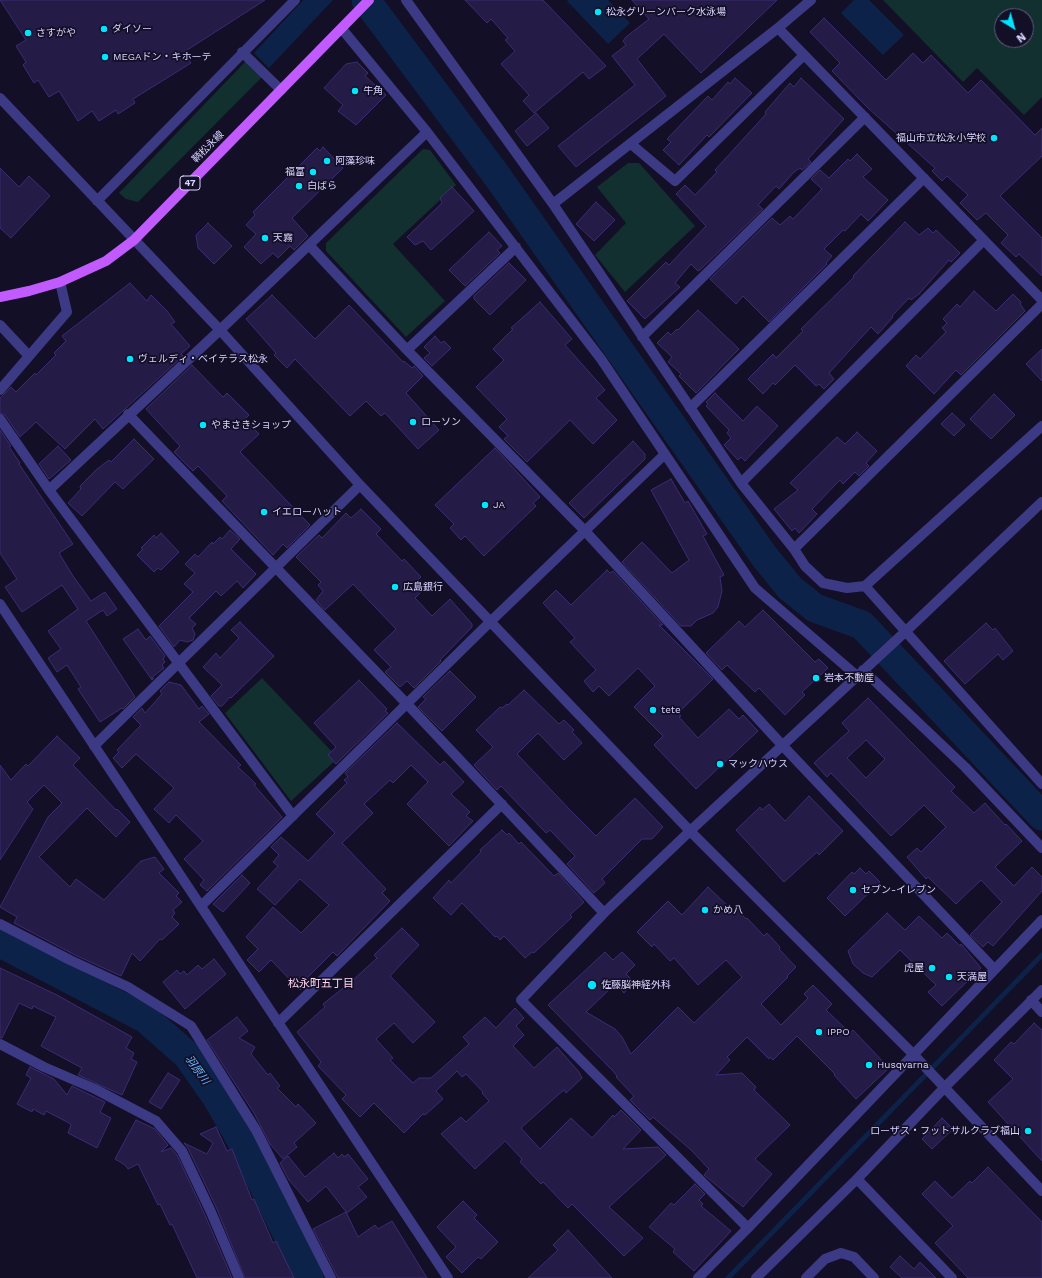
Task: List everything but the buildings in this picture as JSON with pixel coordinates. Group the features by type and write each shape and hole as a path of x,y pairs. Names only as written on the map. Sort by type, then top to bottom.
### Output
{"main road":[{"name":"鞆松永線","path":"0,297 29,291 60,282 106,261 134,240 369,0"}],"street":[{"path":"97,201 245,55 295,0"},
{"path":"406,0 553,204 741,483 794,549 805,566 823,583 847,588 865,586 1042,426"},
{"path":"553,204 778,28 811,0"},
{"path":"346,25 601,359 755,588 863,670 965,768 1042,848"},
{"path":"778,28 1042,300"},
{"path":"245,55 281,90"},
{"path":"631,144 675,181 804,55"},
{"path":"0,98 220,330 360,485 490,622 690,831 916,1057 1042,1191"},
{"path":"642,337 865,117"},
{"path":"49,490 128,414 220,330 427,132"},
{"path":"690,408 924,178"},
{"path":"741,483 984,240"},
{"path":"309,245 407,350 585,532 783,746 994,969"},
{"path":"407,350 516,247"},
{"path":"0,390 67,312 60,282"},
{"path":"794,549 1042,304"},
{"path":"0,325 29,356"},
{"path":"128,414 408,705 604,913"},
{"path":"0,419 49,490 293,816"},
{"path":"201,906 408,705 490,622 665,454"},
{"path":"94,746 360,485"},
{"path":"748,1228 521,1000 604,913 690,831 897,640 1042,502"},
{"path":"865,586 1042,784"},
{"path":"0,604 448,1278"},
{"path":"278,1023 502,804"},
{"path":"698,1278 916,1057 994,969 1042,920"},
{"path":"0,924 70,960 128,987 191,1026 256,1130 331,1278"},
{"path":"756,1278 857,1180 944,1087 1042,990"},
{"path":"1031,1000 1042,1012"},
{"path":"0,1044 44,1067 94,1089 156,1121 182,1151 211,1212 239,1278"},
{"path":"857,1180 952,1278"},
{"path":"806,1278 825,1259 841,1254 854,1257 874,1278"}],"green space":[{"path":"883,0 1042,0 1042,97 1024,115 977,68 963,82"},
{"path":"245,62 247,62 262,77 138,202 126,199 119,193"},
{"path":"423,149 430,150 456,185 393,244 445,301 406,337 326,251 326,243"},
{"path":"628,163 639,163 695,226 625,292 595,255 626,223 597,187"},
{"path":"262,678 338,758 291,801 225,713"}],"water":[{"path":"303,0 333,0 269,68 254,53"},
{"name":"松永グリーンパーク水泳場","path":"608,0 630,23 608,44 567,1"},
{"path":"854,0 869,0 904,35 883,55 841,13"}],"waterway":[{"path":"366,0 497,176 764,556 790,588 815,608 862,625 1042,816"},
{"name":"羽原川","path":"0,943 146,1019 187,1055 217,1098 240,1138 309,1278"},
{"path":"728,1278 1042,955"}],"place":[{"name":"松永グリーンパーク水泳場","path":"598,12"},
{"name":"ダイソー","path":"104,29"},
{"name":"さすがや","path":"28,33"},
{"name":"MEGAドン・キホーテ","path":"105,57"},
{"name":"牛角","path":"355,91"},
{"name":"福山市立松永小学校","path":"994,138"},
{"name":"阿藻珍味","path":"327,161"},
{"name":"福富","path":"313,172"},
{"name":"白ばら","path":"299,186"},
{"name":"天霧","path":"265,238"},
{"name":"ヴェルディ・ベイテラス松永","path":"130,359"},
{"name":"ローソン","path":"413,422"},
{"name":"やまさきショップ","path":"203,425"},
{"name":"JA","path":"485,505"},
{"name":"イエローハット","path":"264,512"},
{"name":"広島銀行","path":"395,587"},
{"name":"岩本不動産","path":"816,678"},
{"name":"tete","path":"653,710"},
{"name":"マックハウス","path":"720,764"},
{"name":"セブン-イレブン","path":"853,890"},
{"name":"かめ八","path":"705,910"},
{"name":"虎屋","path":"932,968"},
{"name":"天満屋","path":"949,977"},
{"name":"佐藤脳神経外科","path":"592,985"},
{"name":"IPPO","path":"819,1032"},
{"name":"Husqvarna","path":"869,1065"},
{"name":"ローザス・フットサルクラブ福山","path":"1028,1131"}],"district":[{"name":"松永町五丁目","path":"321,984"}]}
